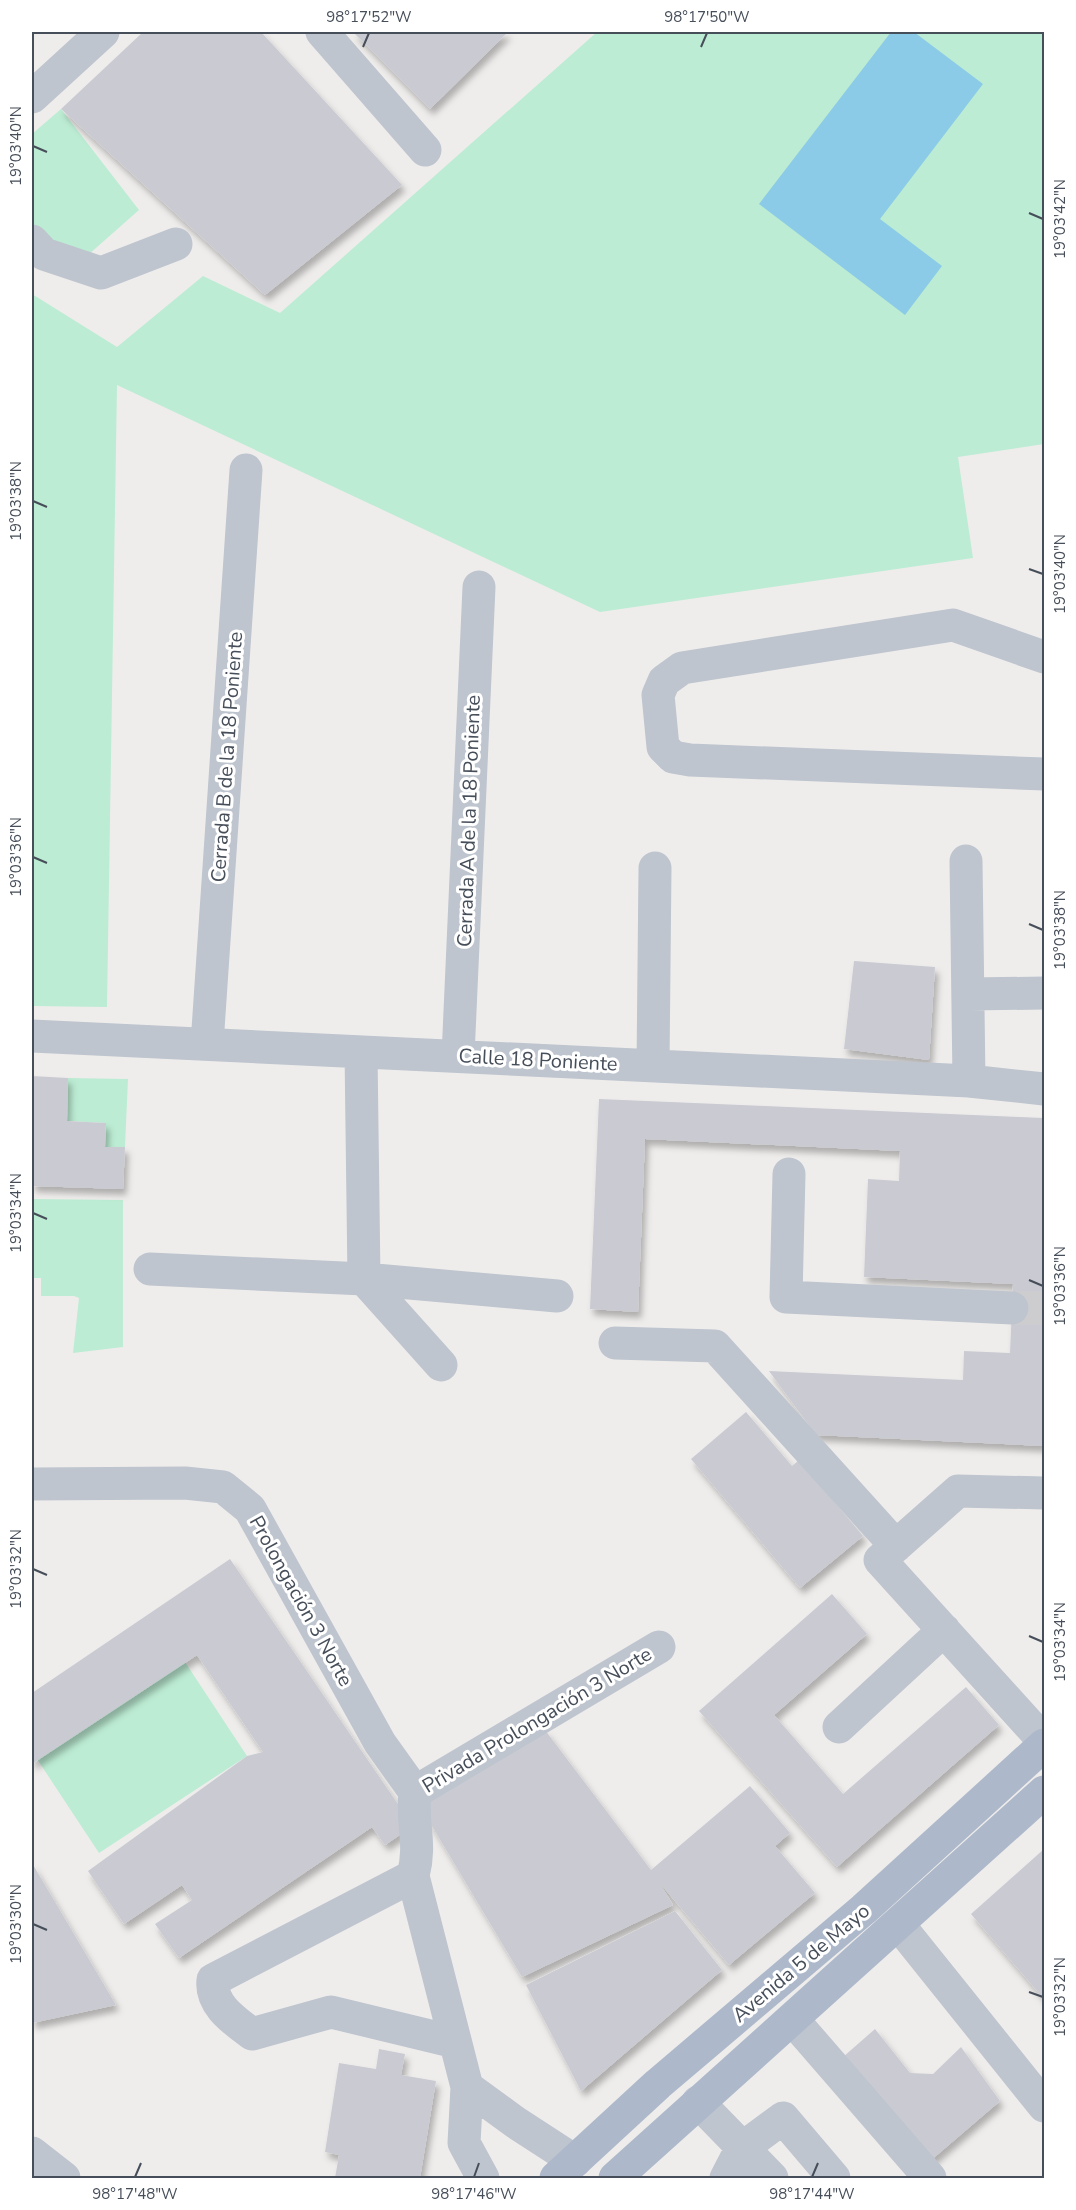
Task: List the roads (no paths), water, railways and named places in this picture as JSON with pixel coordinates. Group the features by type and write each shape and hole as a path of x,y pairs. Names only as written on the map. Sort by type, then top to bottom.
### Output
{"main road":[{"name":"Avenida 5 de Mayo","path":"566,2170 658,2084 864,1909 1044,1743"},
{"name":"Avenida 5 de Mayo","path":"615,2178 1044,1792"}],"street":[{"path":"32,97 103,32"},
{"path":"322,32 425,150"},
{"path":"32,241 44,254 100,273 176,244"},
{"name":"Cerrada B de la 18 Poniente","path":"207,1044 246,470"},
{"name":"Cerrada A de la 18 Poniente","path":"459,1056 479,587"},
{"path":"1044,657 953,625 682,668 664,681 658,695 663,747 673,757 690,760 1044,774"},
{"path":"966,861 970,994 969,1081"},
{"path":"653,1066 655,868"},
{"path":"970,994 1044,993"},
{"name":"Calle 18 Poniente","path":"32,1036 969,1081 1044,1089"},
{"path":"361,1052 364,1279 441,1365"},
{"path":"789,1174 786,1297 1012,1308"},
{"path":"150,1269 364,1279 557,1296"},
{"path":"615,1343 716,1346 896,1546"},
{"name":"Prolongación 3 Norte","path":"32,1484 185,1483 223,1487 250,1509 380,1743 415,1792"},
{"path":"1044,1493 958,1491 880,1560 1044,1743"},
{"path":"839,1727 944,1630"},
{"name":"Privada Prolongación 3 Norte","path":"415,1792 659,1647"},
{"path":"415,1792 413,1807 419,1854 413,1876 467,2087 464,2143 483,2178"},
{"path":"413,1876 213,1980 212,1989 225,2014 252,2034 331,2012 455,2042"},
{"path":"898,1924 1044,2106"},
{"path":"793,2020 930,2178"},
{"path":"467,2087 514,2122 566,2170"},
{"path":"698,2102 772,2178"},
{"path":"726,2178 741,2148 783,2118 834,2178"},
{"path":"32,2153 64,2178"}],"water":[{"path":"891,32 914,32 983,84 880,219 942,266 905,315 759,204"}],"tunnel":[{"path":"1012,1308 1044,1308"}]}
